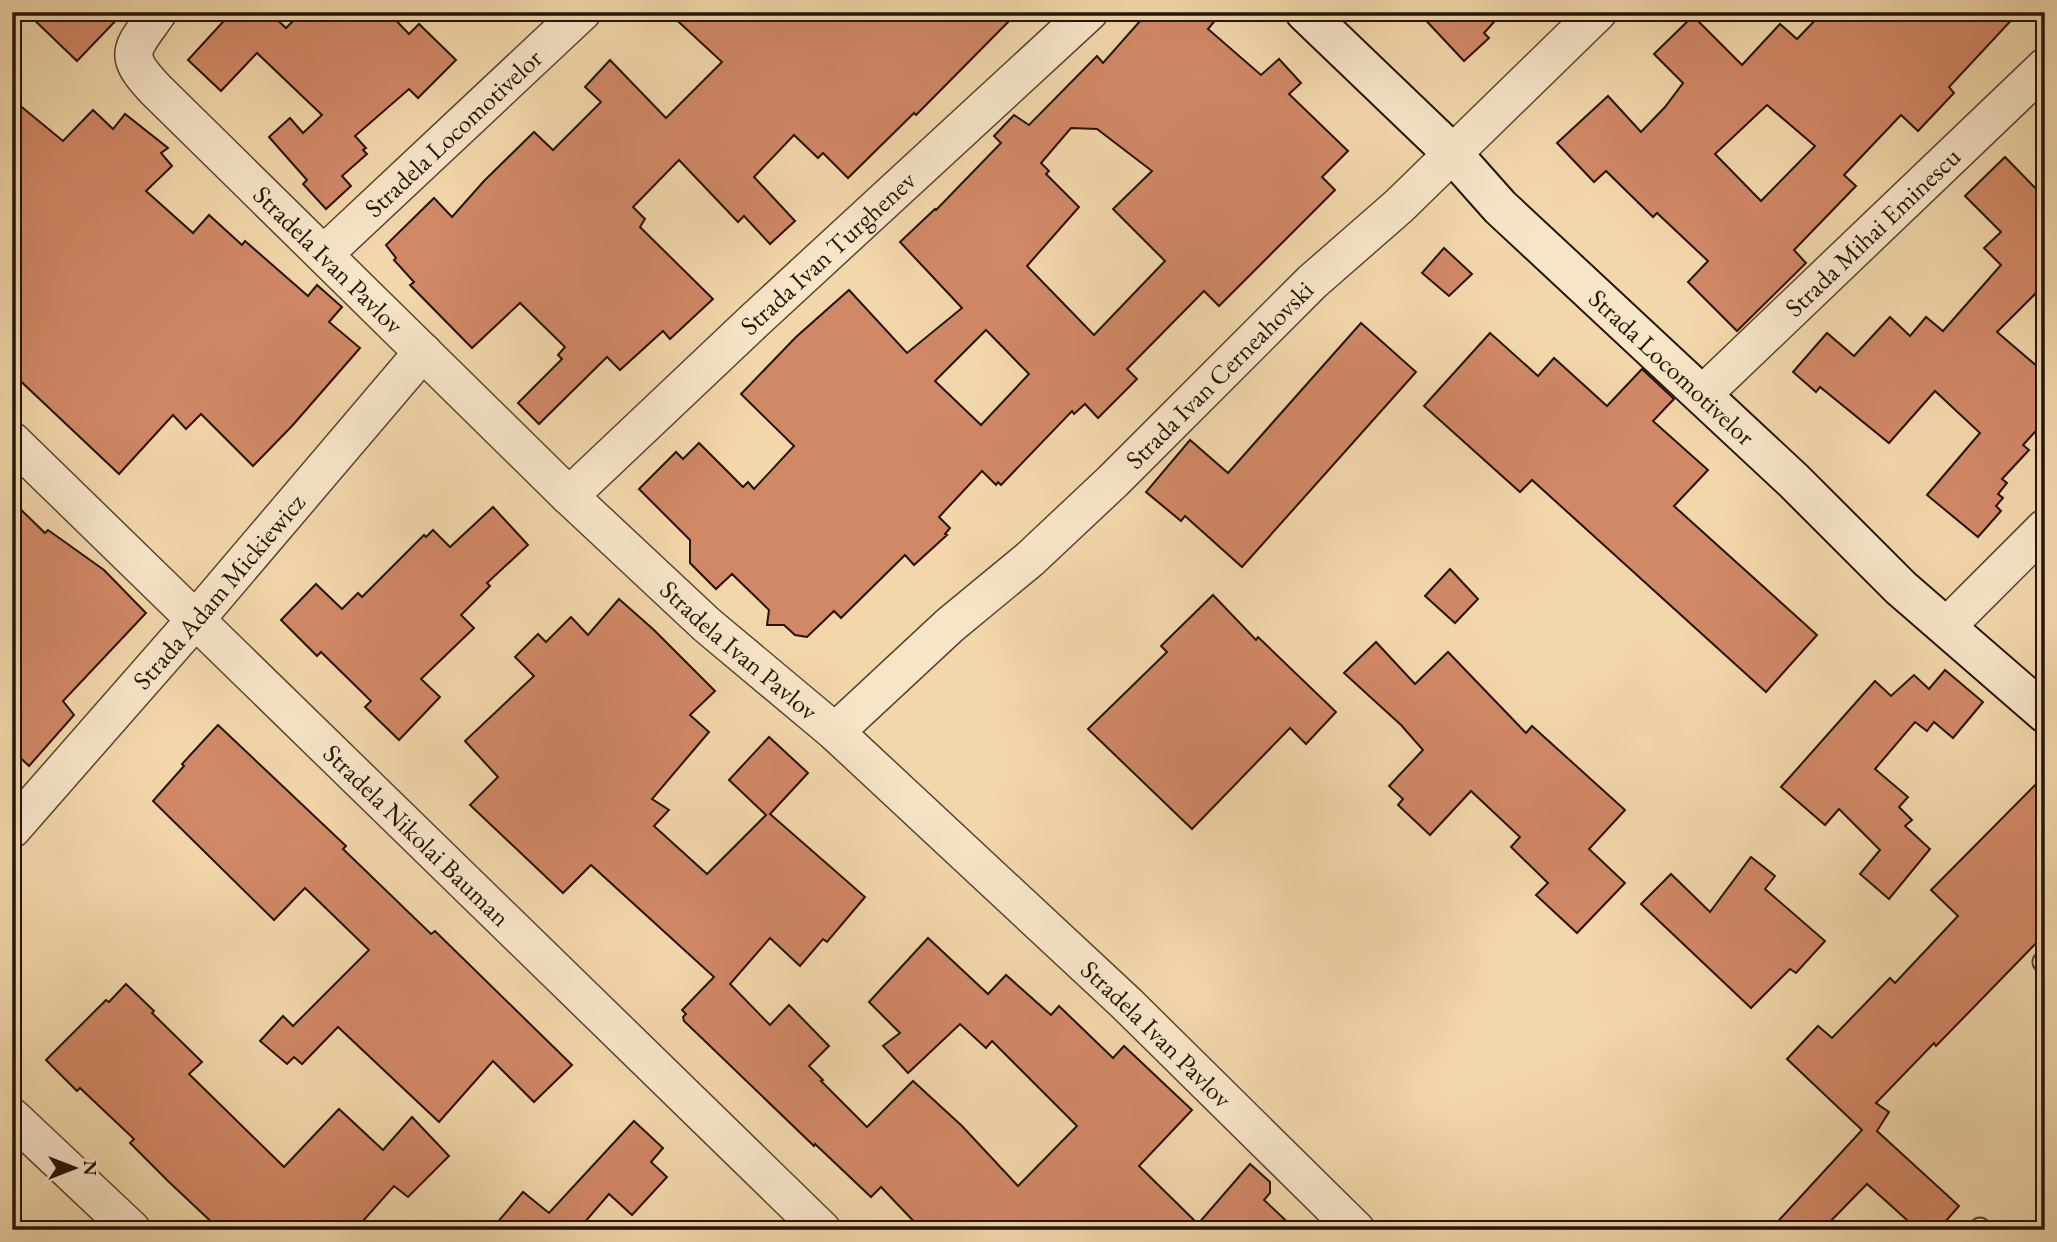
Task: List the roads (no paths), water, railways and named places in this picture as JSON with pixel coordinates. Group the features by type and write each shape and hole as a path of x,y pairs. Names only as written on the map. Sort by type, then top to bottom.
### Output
{"main road":[{"name":"Strada Locomotivelor","path":"1305,12 1451,153 1500,207 1794,481 1901,588 2045,713"}],"street":[{"name":"Stradela Ivan Pavlov","path":"158,12 140,38 134,53 136,69 156,90 569,496 707,625 835,732 1127,1004 1356,1230"},
{"name":"Stradela Locomotivelor","path":"324,254 582,12"},
{"name":"Strada Ivan Turghenev","path":"569,496 755,320 1089,12"},
{"name":"Strada Ivan Cerneahovski","path":"835,732 950,625 1030,559 1113,481 1312,282 1399,205 1598,12"},
{"name":"Strada Mihai Eminescu","path":"1702,395 2045,67"},
{"name":"Strada Adam Mickiewicz","path":"12,829 196,619 423,352"},
{"name":"Stradela Nikolai Bauman","path":"12,441 822,1230"},
{"path":"1947,626 2045,527"},
{"path":"12,1117 132,1230"}]}
